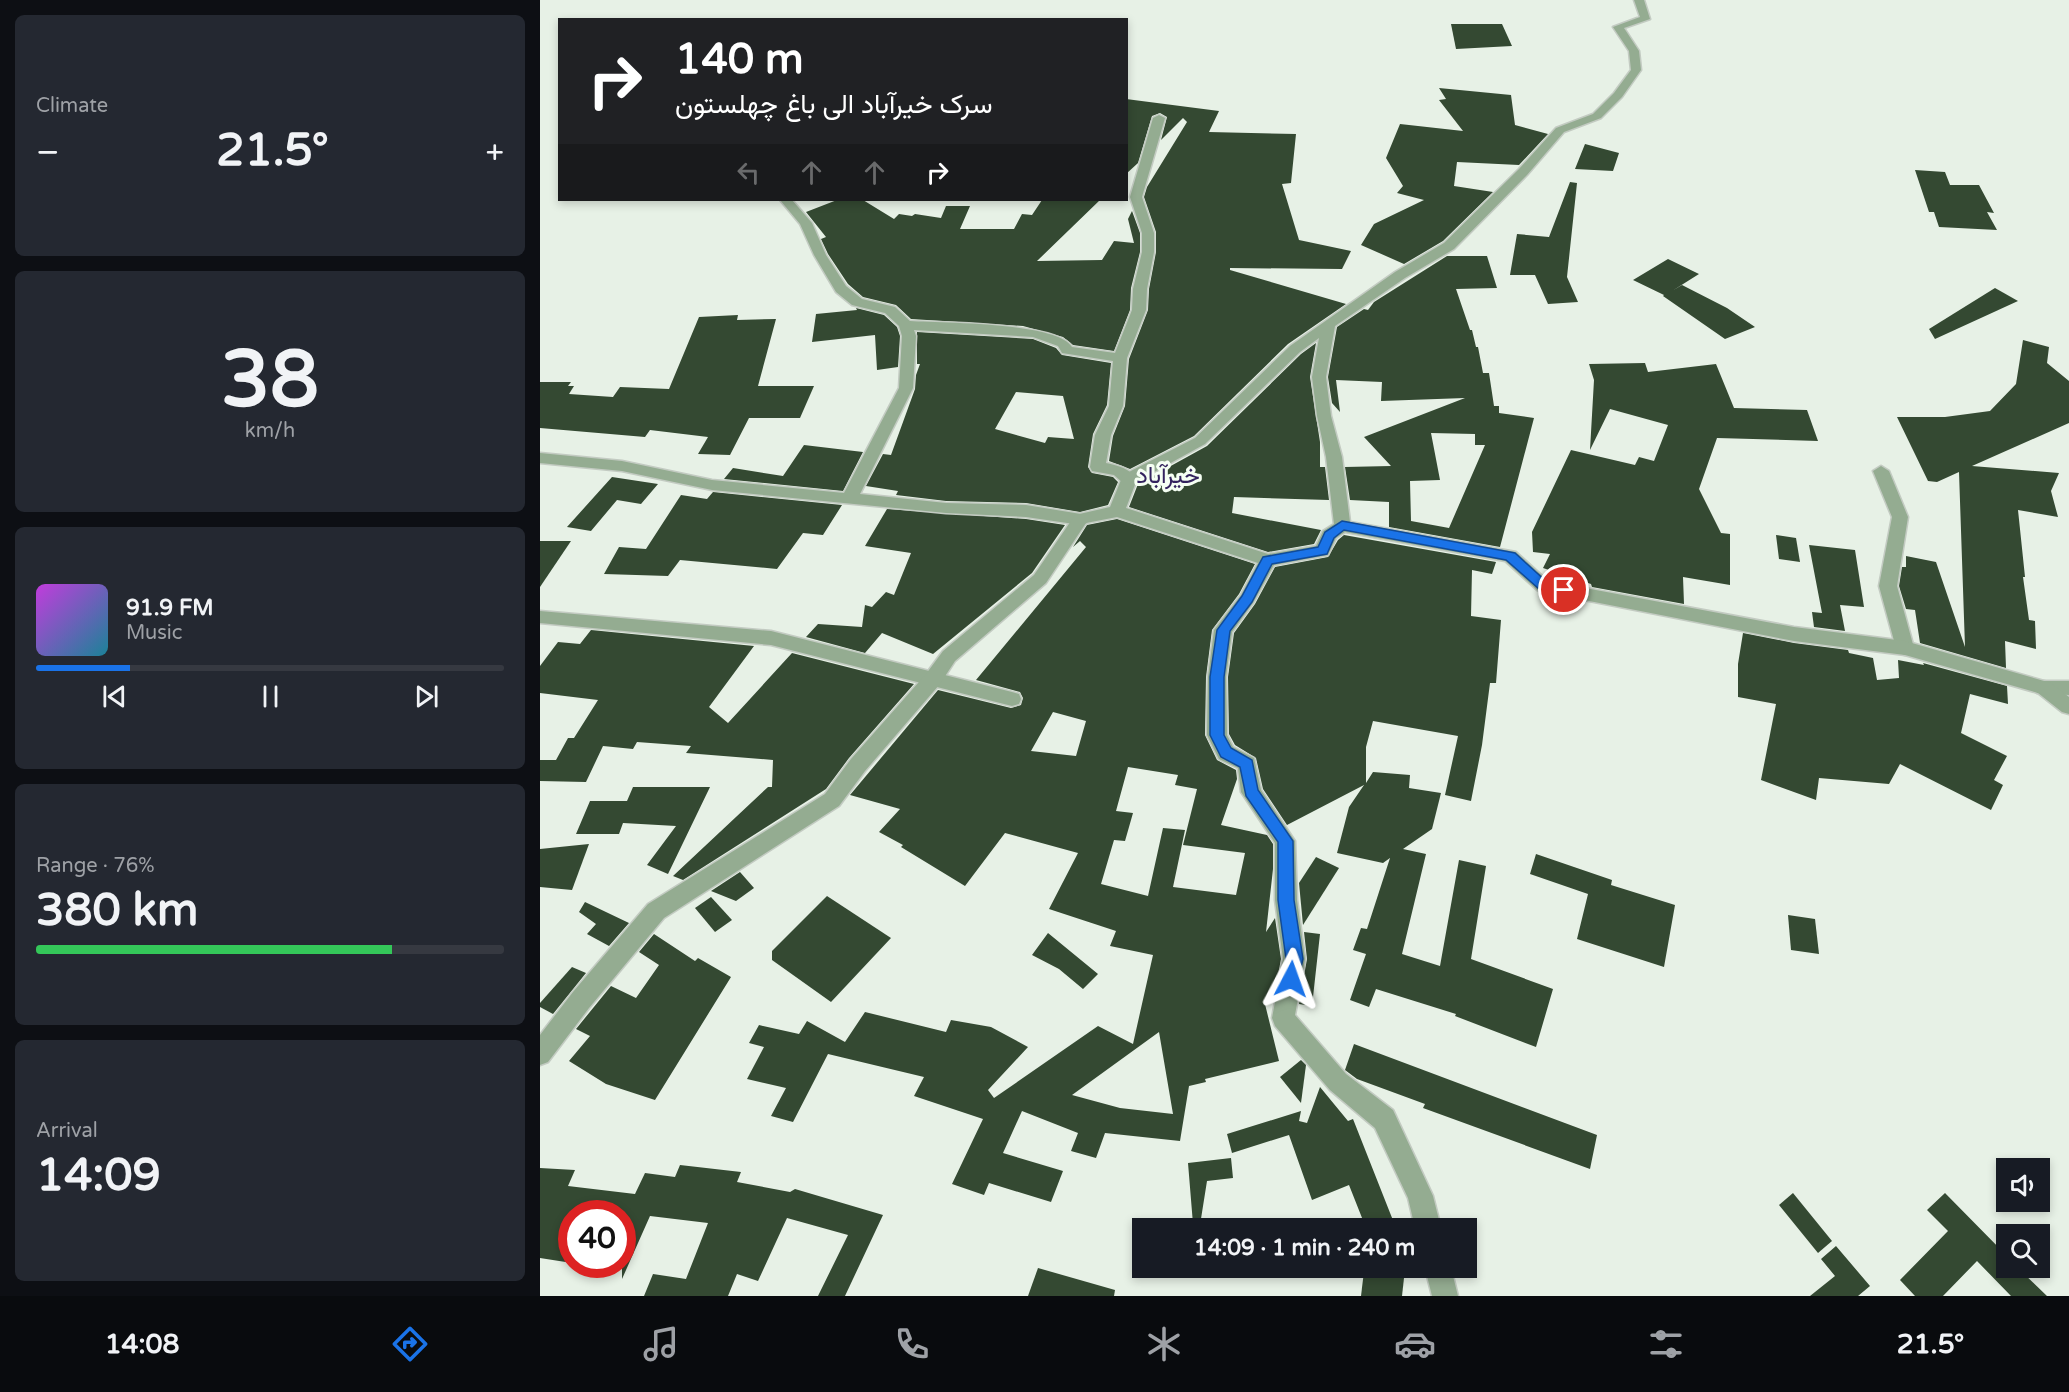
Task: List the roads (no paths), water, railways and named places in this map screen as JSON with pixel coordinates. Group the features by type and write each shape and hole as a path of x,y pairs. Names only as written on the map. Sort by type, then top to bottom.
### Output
{"street":[{"path":"1117,511 1129,479 1200,441 1295,349 1400,275 1449,246 1523,172 1560,130 1597,116 1636,70 1634,51 1618,27 1645,19 1639,0"},
{"path":"1129,479 1119,471 1098,467 1103,435 1116,406 1120,358 1139,310 1140,289 1148,252 1148,233 1136,197 1159,118"},
{"path":"787,201 806,223 820,255 841,289 857,302 890,310 906,325 909,336 906,388 849,499"},
{"path":"1328,324 1319,377 1324,416 1334,457 1342,526"},
{"path":"906,325 1035,333 1063,343 1067,350 1120,358"},
{"path":"540,458 622,466 712,485 946,508 1026,511 1081,519 1117,511 1268,560 1322,550 1329,535 1342,526 1510,556 1544,586 1794,634 1905,648 2044,687 2069,688"},
{"path":"1881,471 1900,518 1888,586 1905,648"},
{"path":"540,1054 581,1000 656,911 832,800 858,765 933,679 949,656 1040,579 1081,519"},
{"path":"1268,560 1248,599 1223,630 1217,677 1217,735 1226,753 1247,764 1251,792 1285,841 1286,900 1294,959 1284,1018 1338,1082 1384,1119 1420,1196 1426,1218"},
{"path":"540,617 771,638 1012,699"},
{"path":"2044,687 2069,706"},
{"path":"1440,1278 1445,1296"}],"district":[{"name":"خیرآباد","path":"1168,475"}]}
